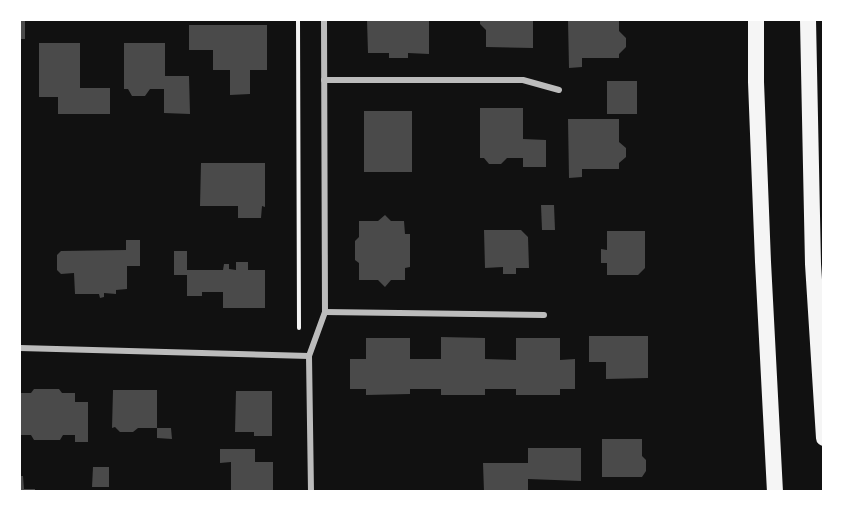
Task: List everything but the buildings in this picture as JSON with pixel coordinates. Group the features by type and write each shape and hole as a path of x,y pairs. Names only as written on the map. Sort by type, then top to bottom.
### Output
{"highway":[{"path":"756,20 763,262 775,492"},
{"path":"807,20 813,264 824,438"}],"street":[{"path":"311,492 309,356 325,312 324,20"},
{"path":"324,80 523,80 559,90"},
{"path":"325,312 544,315"},
{"path":"20,348 309,356"}],"path":[{"path":"298,20 298,324 309,356"}]}
